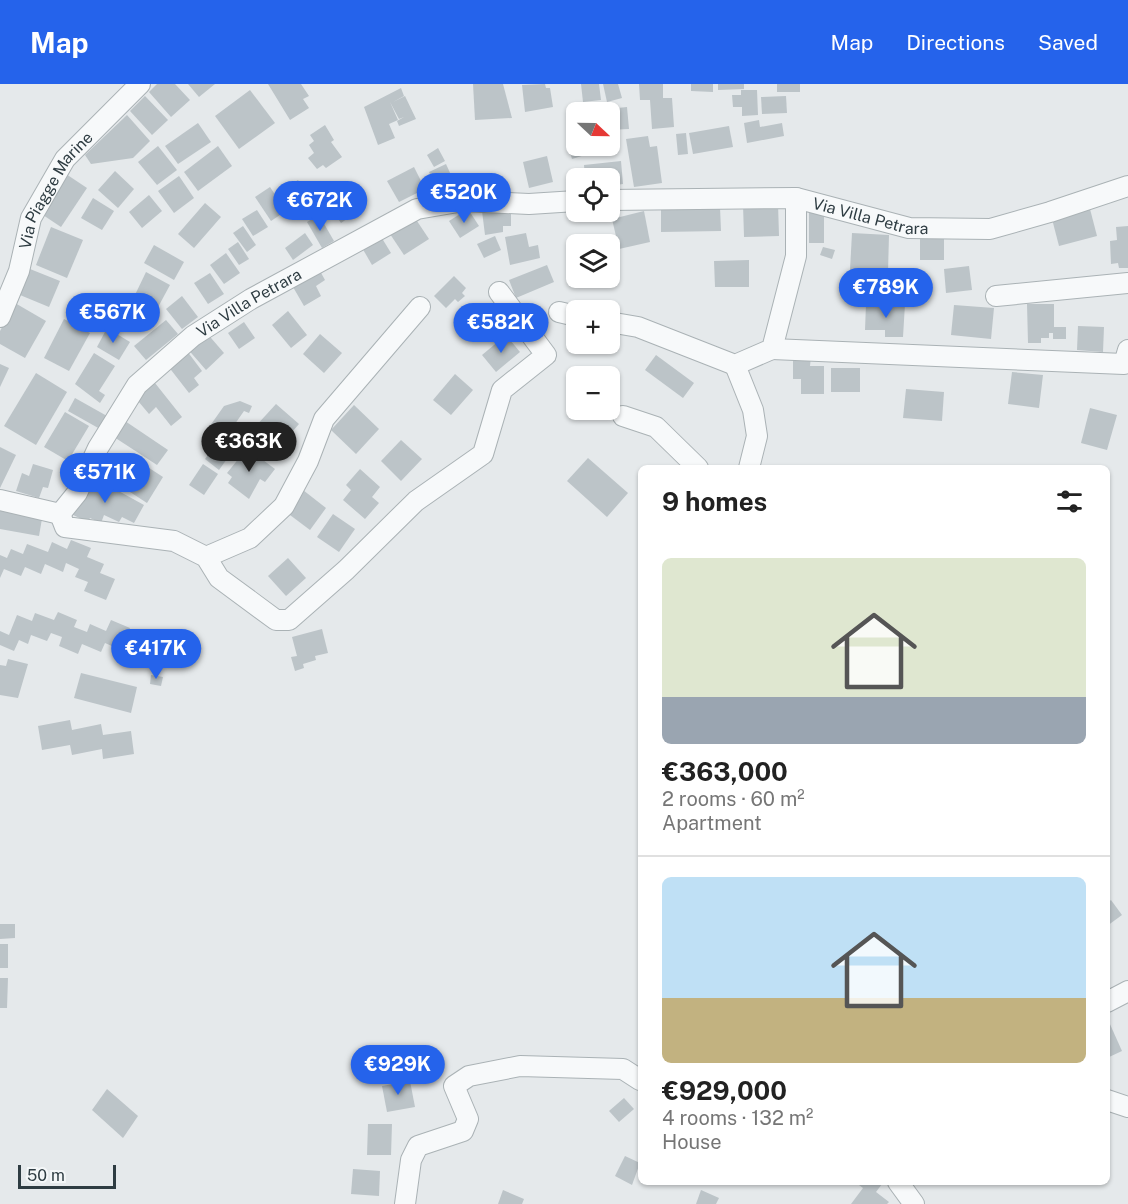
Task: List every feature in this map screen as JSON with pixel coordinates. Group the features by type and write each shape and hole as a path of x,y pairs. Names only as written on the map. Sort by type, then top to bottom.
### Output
{"street":[{"name":"Via Piagge Marine","path":"0,316 18,271 31,218 65,159 140,84"},
{"name":"Via Villa Petrara","path":"620,200 796,198 909,228 990,228 1050,212 1128,186"},
{"path":"772,349 796,256 796,198"},
{"name":"Via Villa Petrara","path":"60,514 77,493 103,439 137,386 193,336 251,299 417,209 464,201 529,204 566,202"},
{"path":"996,296 1128,283"},
{"path":"0,500 60,514 65,527 174,542 206,556 219,578 276,620 289,620 346,570 416,501 483,454 502,390 546,355 499,291"},
{"path":"206,556 250,538 284,506 308,461 324,419 420,307"},
{"path":"620,324 638,327 735,365 772,349 1124,364 1128,350"},
{"path":"735,365 753,410 758,436 750,465"},
{"path":"623,416 656,427 695,465"},
{"path":"1110,1000 1128,991"},
{"path":"405,1204 411,1160 418,1146 463,1131 468,1119 454,1086 469,1076 520,1066 623,1069 638,1079"},
{"path":"1110,1101 1128,1107"},
{"path":"900,1185 914,1204"}],"building":[{"path":"157,84 175,84 190,100 171,117 149,92"},
{"path":"188,84 215,84 199,97"},
{"path":"268,84 301,84 309,96 303,99 309,108 290,120"},
{"path":"473,84 503,84 512,118 475,120"},
{"path":"545,84 546,88 550,88 553,107 525,112 522,85"},
{"path":"581,84 599,84 601,100 583,102"},
{"path":"603,84 618,84 622,98 607,102"},
{"path":"639,84 663,84 663,98 672,98 674,127 652,129 650,100 640,100"},
{"path":"691,84 713,84 713,92 691,91"},
{"path":"718,84 744,84 744,89 718,90"},
{"path":"777,84 800,84 800,92 777,92"},
{"path":"401,88 404,96 393,102 405,96 416,119 399,126 397,121 404,117 399,119 390,102 398,120 389,124 395,138 378,145 364,107"},
{"path":"250,90 275,123 239,149 215,116"},
{"path":"741,90 757,90 758,115 742,116 742,107 733,107 732,95 741,95"},
{"path":"145,96 168,120 152,135 130,111"},
{"path":"786,96 787,113 762,114 761,97"},
{"path":"627,107 629,129 620,129 620,108"},
{"path":"127,115 150,141 133,158 91,164 85,155"},
{"path":"759,120 760,127 782,123 784,136 747,143 744,123"},
{"path":"198,123 211,142 178,164 165,146"},
{"path":"325,125 334,140 331,142 342,157 326,168 323,165 317,169 308,158 314,153 309,145 314,141 310,135"},
{"path":"729,126 733,147 693,154 689,133"},
{"path":"686,133 688,154 678,155 676,134"},
{"path":"648,136 650,147 657,146 662,183 634,187 626,139"},
{"path":"158,146 177,170 157,185 138,162"},
{"path":"218,146 232,166 198,191 184,172"},
{"path":"438,148 445,161 434,167 427,155"},
{"path":"547,156 553,182 529,188 523,162"},
{"path":"621,161 623,184 620,184 620,168 584,168 584,165"},
{"path":"446,164 455,184 438,192 429,172"},
{"path":"414,167 425,189 399,202 387,181"},
{"path":"115,171 134,189 118,208 98,190"},
{"path":"63,172 87,188 61,227 37,211"},
{"path":"179,176 194,198 174,213 158,191"},
{"path":"298,180 308,195 290,207 280,191"},
{"path":"349,183 366,206 341,223 325,200"},
{"path":"270,187 286,211 271,221 255,197"},
{"path":"149,195 162,211 142,228 129,212"},
{"path":"93,198 114,211 102,230 81,218"},
{"path":"205,203 221,217 194,248 178,234"},
{"path":"778,204 779,236 744,237 743,205"},
{"path":"720,207 721,231 661,232 661,208"},
{"path":"468,209 479,226 460,238 449,221"},
{"path":"1090,209 1097,236 1059,246 1052,219"},
{"path":"257,210 268,227 253,236 242,219"},
{"path":"482,211 511,211 511,226 503,226 503,232 485,235"},
{"path":"644,211 650,242 620,249 620,234 616,234 613,222 620,222 620,217"},
{"path":"809,211 824,211 824,243 809,243"},
{"path":"319,215 334,241 322,248 307,222"},
{"path":"413,215 429,239 404,255 388,231"},
{"path":"243,226 256,245 247,252 233,233"},
{"path":"1128,226 1128,268 1119,268 1118,263 1111,264 1110,241 1117,240 1116,227"},
{"path":"51,227 83,240 67,278 36,265"},
{"path":"305,233 313,245 293,260 285,248"},
{"path":"526,233 529,247 538,245 540,258 510,265 505,237"},
{"path":"852,233 889,235 888,272 850,270"},
{"path":"380,235 391,253 372,265 361,246"},
{"path":"495,236 501,250 484,258 477,244"},
{"path":"920,237 944,238 944,260 920,260"},
{"path":"238,242 249,259 239,265 228,249"},
{"path":"154,245 184,262 174,280 144,263"},
{"path":"823,247 835,250 832,259 820,255"},
{"path":"226,253 240,273 224,284 210,265"},
{"path":"749,260 749,287 715,287 714,261"},
{"path":"547,265 554,282 516,298 509,280"},
{"path":"969,266 972,290 946,293 944,269"},
{"path":"30,269 60,281 49,307 20,295"},
{"path":"320,271 325,280 316,286 321,296 304,306 293,287"},
{"path":"146,272 170,285 157,309 134,297"},
{"path":"210,273 224,294 208,304 194,283"},
{"path":"454,276 466,288 462,293 465,296 458,302 455,299 446,308 434,296"},
{"path":"182,296 198,317 182,329 166,309"},
{"path":"15,303 46,321 25,358 0,344 0,331"},
{"path":"476,304 489,318 469,336 456,321"},
{"path":"866,304 905,304 903,337 885,337 885,330 865,330"},
{"path":"1027,304 1054,304 1054,327 1066,327 1066,339 1053,339 1053,333 1049,333 1049,338 1041,338 1041,343 1028,343"},
{"path":"954,305 994,308 991,339 951,335"},
{"path":"288,311 307,335 291,348 272,325"},
{"path":"64,319 90,333 69,371 44,358"},
{"path":"166,320 178,334 146,360 134,346"},
{"path":"244,322 255,338 239,349 228,333"},
{"path":"1078,326 1104,327 1103,352 1077,350"},
{"path":"107,328 130,342 119,360 97,347"},
{"path":"205,331 224,353 206,370 186,347"},
{"path":"320,334 342,353 324,373 303,354"},
{"path":"506,335 520,352 496,372 482,355"},
{"path":"187,351 202,371 194,378 199,385 189,393 168,366"},
{"path":"94,353 115,366 99,391 105,395 100,403 75,384"},
{"path":"656,355 694,383 683,398 645,370"},
{"path":"793,355 811,356 810,366 824,366 824,394 801,394 801,379 793,379"},
{"path":"0,364 9,368 0,387"},
{"path":"831,368 860,368 860,392 831,392"},
{"path":"1012,372 1043,375 1039,408 1008,404"},
{"path":"36,373 67,392 36,445 4,426"},
{"path":"455,374 473,390 451,415 433,400"},
{"path":"151,378 182,417 171,426 156,407 149,414 133,395"},
{"path":"906,389 944,392 942,421 903,418"},
{"path":"75,398 107,416 100,429 68,411"},
{"path":"240,401 252,406 249,413 244,411 223,441 207,430 224,406"},
{"path":"276,404 299,424 278,448 255,427"},
{"path":"354,405 379,429 356,454 331,430"},
{"path":"1090,408 1117,415 1107,450 1081,443"},
{"path":"65,412 89,426 68,461 44,447"},
{"path":"125,421 168,450 157,465 114,437"},
{"path":"401,440 422,459 401,481 381,461"},
{"path":"218,442 232,452 219,470 205,459"},
{"path":"0,447 16,455 0,488"},
{"path":"251,451 275,469 265,482 260,479 249,499 228,483 232,477 227,473 244,452 248,455"},
{"path":"588,458 628,493 607,517 567,481"},
{"path":"33,464 53,470 48,488 43,487 39,498 16,491 22,473 29,476"},
{"path":"143,464 163,477 147,503 127,490"},
{"path":"203,464 218,474 204,495 189,485"},
{"path":"360,469 380,487 372,497 379,503 365,519 343,500 351,490 346,485"},
{"path":"93,477 144,505 134,523 122,517 119,522 104,515 101,523 90,518 88,522 69,513"},
{"path":"303,490 326,508 310,530 286,512"},
{"path":"0,505 43,513 39,536 0,529"},
{"path":"333,514 355,529 339,552 317,537"},
{"path":"71,540 91,548 87,557 104,564 100,573 115,579 106,600 84,591 88,582 75,577 79,569 66,563 63,572 45,564 41,574 25,567 21,576 4,569 0,578 0,555 7,558 11,549 23,554 27,544 48,552 52,542 67,549"},
{"path":"288,558 306,578 286,596 268,576"},
{"path":"58,612 77,620 74,627 87,632 90,624 106,631 111,620 130,628 121,650 105,643 101,652 82,644 78,654 59,646 62,637 51,633 47,641 31,635 28,644 19,640 14,651 0,645 0,631 9,635 17,615 32,621 35,613 54,620"},
{"path":"322,629 328,653 315,656 316,660 303,664 304,668 295,671 291,657 297,656 292,637"},
{"path":"8,659 28,664 18,698 0,695 0,665 6,666"},
{"path":"81,673 137,687 131,713 74,698"},
{"path":"151,675 163,677 161,686 150,684"},
{"path":"70,720 72,730 101,724 103,735 131,731 134,754 103,759 102,749 72,755 70,745 42,750 38,726"},
{"path":"1110,901 1122,915 1110,924"},
{"path":"0,924 15,924 15,938 0,939"},
{"path":"0,944 8,944 8,968 0,968"},
{"path":"0,978 8,978 7,1008 0,1008"},
{"path":"1110,1024 1122,1051 1110,1057"},
{"path":"410,1081 415,1107 387,1112 382,1086"},
{"path":"107,1089 138,1116 123,1138 92,1110"},
{"path":"624,1098 634,1109 619,1122 609,1111"},
{"path":"368,1124 392,1124 391,1155 367,1155"},
{"path":"625,1156 638,1162 632,1185 615,1176"},
{"path":"353,1169 380,1171 379,1196 351,1194"},
{"path":"859,1185 881,1185 876,1192 889,1202 887,1204 851,1204 863,1188"},
{"path":"503,1190 524,1199 522,1204 498,1204"},
{"path":"701,1190 719,1198 716,1204 696,1204"}]}
